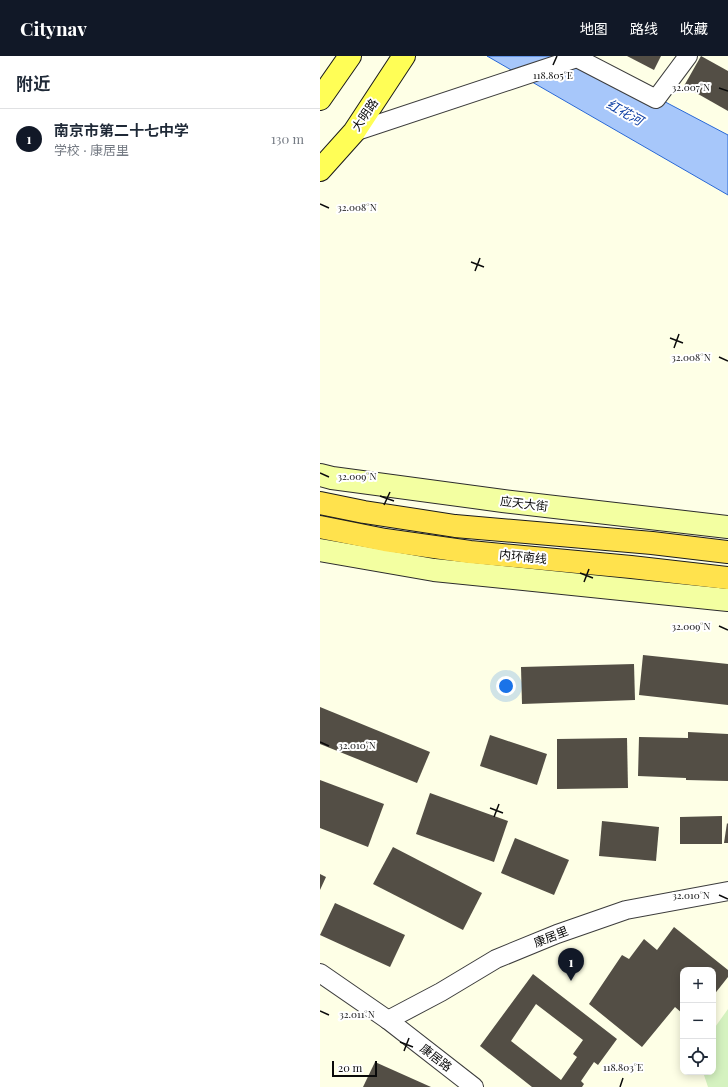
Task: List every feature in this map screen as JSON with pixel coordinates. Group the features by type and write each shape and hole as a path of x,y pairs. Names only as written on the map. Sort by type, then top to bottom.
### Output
{"highway":[{"name":"内环南线","path":"320,502 364,512 455,526 652,543 728,552"},
{"name":"内环南线","path":"320,527 385,540 470,552 623,566 728,578"}],"main road":[{"path":"320,98 349,56"},
{"name":"大明路","path":"320,170 354,132 404,56"},
{"name":"应天大街","path":"320,475 332,478 503,501 728,527"},
{"path":"320,550 434,570 728,600"}],"street":[{"path":"354,132 576,58 656,99 688,56"},
{"name":"康居里","path":"388,1020 441,992 496,959 557,934 626,910 728,891"},
{"name":"康居路","path":"320,973 388,1020 474,1087"}],"green space":[{"path":"728,1009 728,1087 708,1087 704,1075 716,1075 716,1026"}],"water":[{"name":"红花河","path":"487,56 578,56 728,135 728,195"}],"building":[{"path":"627,56 661,56 654,70"},
{"path":"701,56 728,71 728,111 684,86"},
{"path":"643,655 728,664 728,705 639,695"},
{"path":"634,664 635,700 522,704 521,667"},
{"path":"320,707 430,752 417,783 320,744"},
{"path":"688,732 728,734 728,781 686,780 686,778 638,776 639,737 688,738"},
{"path":"490,735 547,754 537,785 480,766"},
{"path":"627,738 628,788 557,789 557,739"},
{"path":"320,780 384,804 368,847 320,828"},
{"path":"430,793 508,821 494,862 416,834"},
{"path":"722,816 722,844 680,844 680,817"},
{"path":"602,821 659,827 656,861 599,856"},
{"path":"727,823 728,843 724,843"},
{"path":"515,838 569,860 554,895 501,873"},
{"path":"393,847 482,893 463,930 373,884"},
{"path":"320,874 326,877 320,890"},
{"path":"335,903 405,935 390,967 320,935"},
{"path":"674,927 728,970 728,977 716,992 716,967 680,967 680,1011 675,1007 642,1047 589,1004 622,955 629,959 644,939 657,950"},
{"path":"533,974 617,1039 598,1065 594,1062 581,1081 584,1084 582,1087 532,1087 480,1046","holes":["536,1004 583,1040 573,1054 577,1057 561,1080 511,1041"]},
{"path":"375,1062 431,1087 363,1087"}],"place":[{"name":"南京市第二十七中学","path":"571,981"}]}
